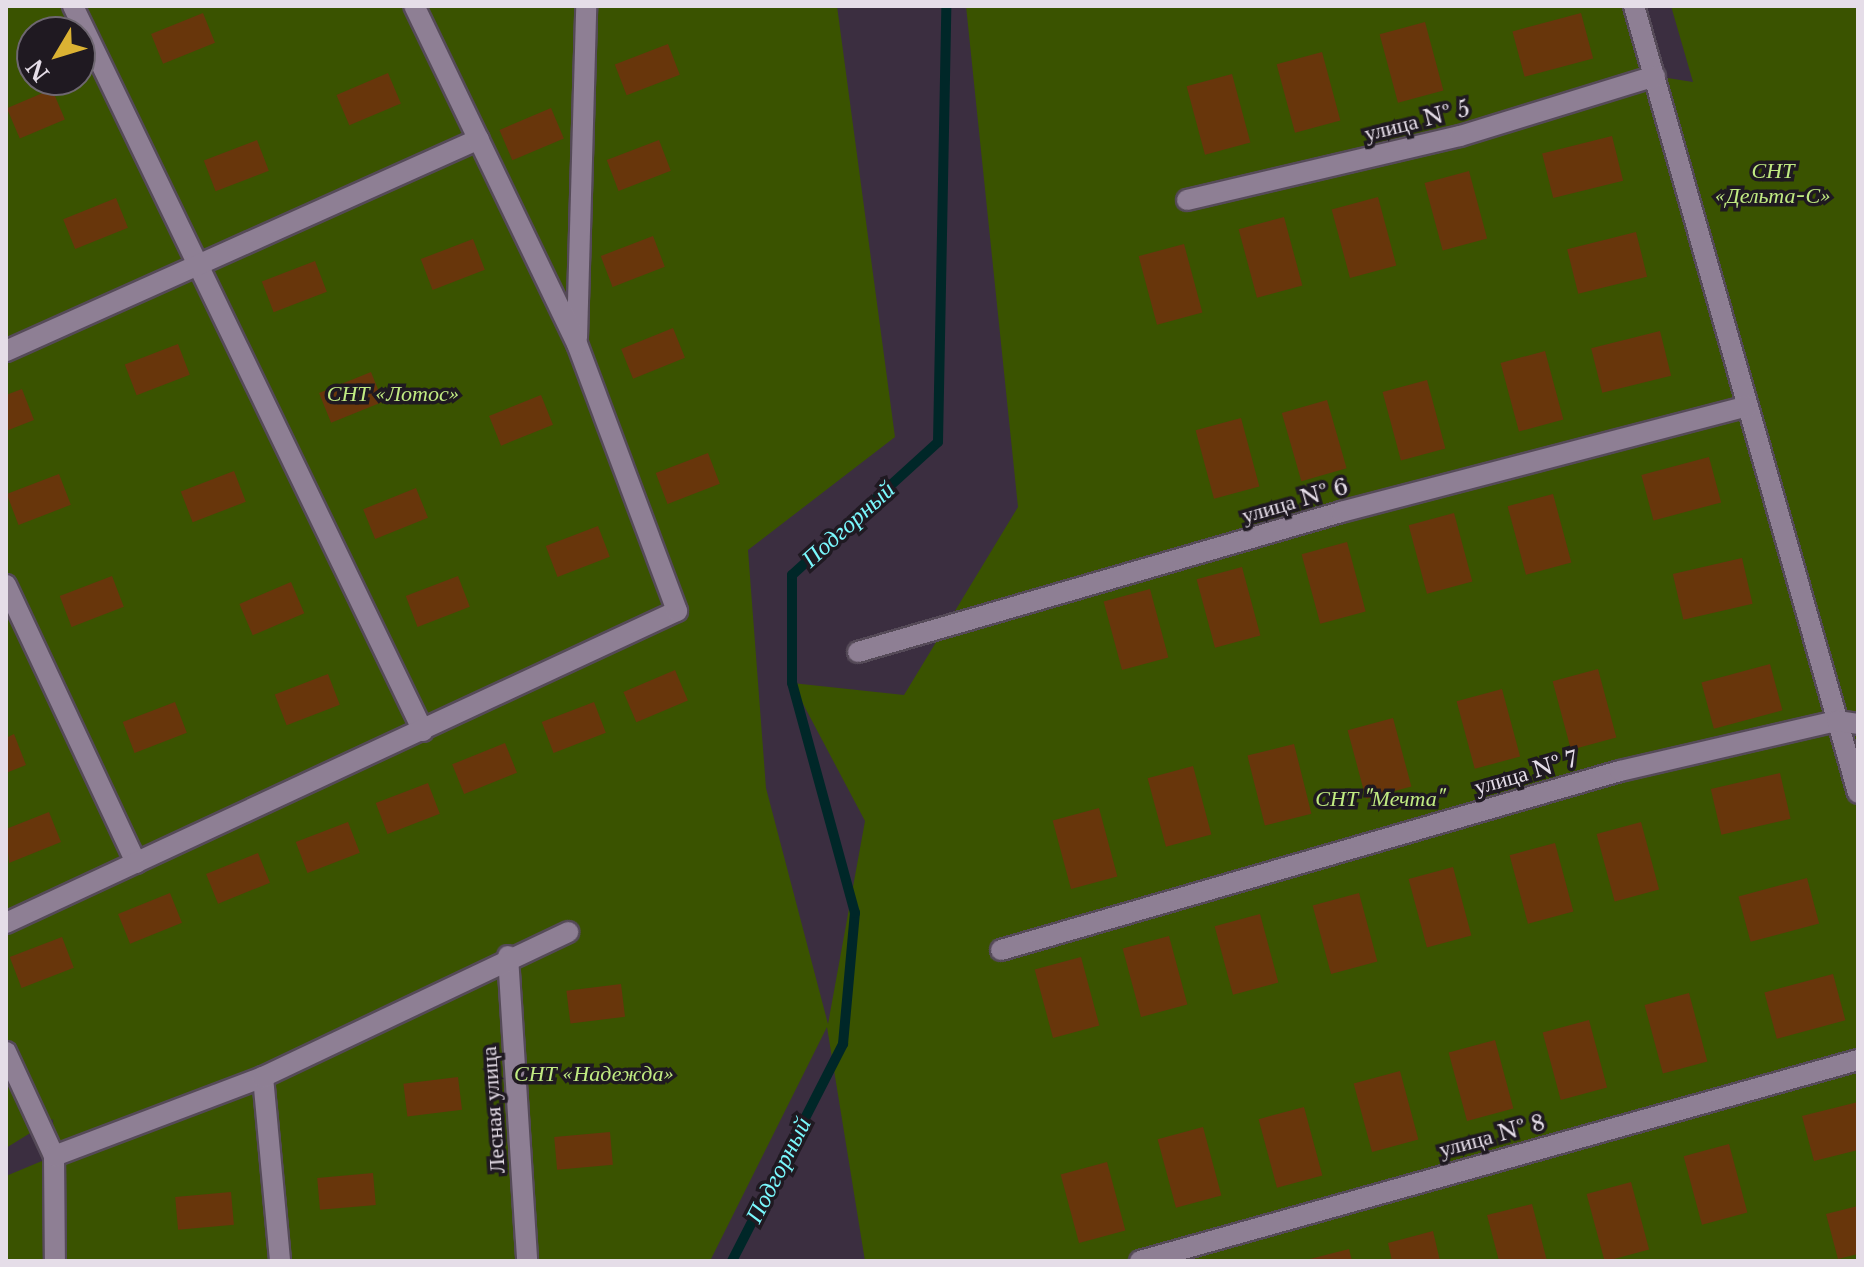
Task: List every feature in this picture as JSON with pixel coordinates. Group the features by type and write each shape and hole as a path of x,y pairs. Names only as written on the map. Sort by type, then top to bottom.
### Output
{"street":[{"path":"73,6 423,731"},
{"path":"6,923 677,611 577,344 414,6"},
{"path":"577,344 586,6"},
{"path":"1634,6 1858,793"},
{"name":"улица № 5","path":"1187,200 1460,136 1655,76"},
{"path":"6,351 195,260 479,139"},
{"name":"улица № 6","path":"858,652 1341,512 1747,406"},
{"path":"6,585 136,863"},
{"path":"1837,721 1858,724"},
{"name":"улица № 7","path":"1001,950 1620,771 1837,721"},
{"path":"54,1156 263,1077 508,956 568,932"},
{"name":"Лесная улица","path":"508,956 527,1261"},
{"path":"6,1052 54,1156 55,1261"},
{"name":"улица № 8","path":"1140,1261 1858,1060"},
{"path":"263,1077 280,1261"}],"green space":[{"path":"6,6 837,6 895,437 748,550 766,788 828,1024 865,821 792,683 904,695 1018,507 966,6 1635,6 1655,76 1693,82 1671,6 1858,6 1858,1261 865,1261 827,1027 710,1261 6,1261 6,1176 54,1156 53,1119 6,1148"}],"building":[{"path":"203,13 215,43 163,64 151,34"},
{"path":"1581,13 1593,58 1525,77 1512,31"},
{"path":"1425,22 1443,91 1398,103 1380,34"},
{"path":"668,44 680,75 627,95 615,64"},
{"path":"1322,52 1340,121 1295,133 1277,64"},
{"path":"388,73 401,103 349,125 336,95"},
{"path":"1232,74 1250,143 1205,155 1187,86"},
{"path":"36,96 55,96 65,119 20,139 7,108"},
{"path":"551,108 564,138 512,160 499,130"},
{"path":"1612,136 1623,181 1553,198 1542,153"},
{"path":"257,140 269,171 216,191 204,160"},
{"path":"659,140 671,171 619,191 607,160"},
{"path":"1469,171 1487,239 1443,251 1425,183"},
{"path":"1378,197 1396,266 1350,278 1332,209"},
{"path":"116,198 128,228 75,249 63,219"},
{"path":"1284,217 1302,286 1257,298 1239,229"},
{"path":"1636,232 1647,277 1578,294 1567,249"},
{"path":"653,236 665,267 613,287 601,256"},
{"path":"473,239 485,270 433,290 421,259"},
{"path":"1184,244 1202,313 1157,325 1139,256"},
{"path":"315,261 327,292 274,312 262,281"},
{"path":"673,328 685,358 633,379 621,349"},
{"path":"1660,331 1671,376 1602,393 1591,348"},
{"path":"178,344 190,375 137,395 125,364"},
{"path":"1545,351 1563,420 1519,431 1501,363"},
{"path":"371,372 383,402 331,423 319,393"},
{"path":"1427,380 1445,449 1401,460 1383,392"},
{"path":"22,389 34,420 6,431 6,395"},
{"path":"541,395 553,425 501,446 489,416"},
{"path":"1327,400 1347,468 1301,481 1282,413"},
{"path":"1241,418 1259,487 1214,499 1196,430"},
{"path":"708,453 720,484 668,504 656,473"},
{"path":"1709,457 1721,502 1654,521 1641,475"},
{"path":"234,471 246,502 193,522 181,491"},
{"path":"59,474 71,505 19,525 7,494"},
{"path":"416,488 428,518 375,539 363,509"},
{"path":"1553,494 1571,563 1526,575 1508,506"},
{"path":"1454,513 1472,582 1427,594 1409,525"},
{"path":"598,526 610,557 558,577 546,546"},
{"path":"1347,542 1366,612 1320,624 1302,554"},
{"path":"1742,558 1753,604 1683,620 1673,574"},
{"path":"1242,567 1260,636 1215,648 1197,579"},
{"path":"112,576 124,607 72,627 60,596"},
{"path":"458,576 470,607 418,627 406,596"},
{"path":"291,582 304,613 253,635 239,604"},
{"path":"1150,589 1168,658 1122,670 1104,601"},
{"path":"1770,664 1782,710 1714,729 1701,682"},
{"path":"1598,669 1616,738 1571,750 1553,681"},
{"path":"675,670 688,700 636,722 623,692"},
{"path":"328,674 340,705 287,725 275,694"},
{"path":"1502,689 1520,757 1475,769 1457,701"},
{"path":"175,702 187,733 135,753 123,722"},
{"path":"594,702 606,733 554,753 542,722"},
{"path":"1393,718 1411,787 1366,799 1348,730"},
{"path":"14,734 26,765 6,773 6,738"},
{"path":"505,743 517,773 464,794 452,764"},
{"path":"1294,744 1311,814 1265,825 1247,756"},
{"path":"1193,766 1211,835 1166,847 1148,778"},
{"path":"1780,773 1791,819 1721,835 1711,789"},
{"path":"428,783 440,814 388,834 376,803"},
{"path":"1099,808 1117,877 1071,889 1053,820"},
{"path":"49,812 61,842 9,863 6,829"},
{"path":"348,822 360,853 308,873 296,842"},
{"path":"1641,822 1659,890 1615,902 1597,834"},
{"path":"1555,843 1573,912 1528,924 1510,855"},
{"path":"258,853 270,883 218,904 206,874"},
{"path":"1453,867 1471,936 1427,947 1409,879"},
{"path":"1807,878 1819,923 1751,942 1738,896"},
{"path":"170,893 182,923 130,944 118,914"},
{"path":"1359,893 1377,962 1331,974 1313,905"},
{"path":"1260,914 1278,983 1233,995 1215,926"},
{"path":"1169,936 1187,1005 1141,1017 1123,948"},
{"path":"62,937 74,968 22,988 10,957"},
{"path":"1081,957 1099,1026 1053,1038 1035,969"},
{"path":"1833,974 1845,1020 1777,1039 1764,992"},
{"path":"621,984 625,1017 570,1023 566,991"},
{"path":"1689,993 1707,1062 1663,1073 1645,1005"},
{"path":"1589,1020 1607,1088 1561,1100 1543,1032"},
{"path":"1495,1040 1513,1109 1467,1121 1449,1052"},
{"path":"1400,1071 1418,1140 1372,1152 1354,1083"},
{"path":"458,1077 462,1110 407,1116 403,1084"},
{"path":"1858,1102 1858,1150 1814,1161 1802,1116"},
{"path":"1304,1107 1322,1176 1277,1188 1259,1119"},
{"path":"1203,1127 1221,1196 1176,1208 1158,1139"},
{"path":"610,1132 613,1165 557,1170 554,1137"},
{"path":"1729,1144 1747,1213 1702,1225 1684,1156"},
{"path":"1107,1162 1125,1231 1079,1243 1061,1174"},
{"path":"373,1173 376,1205 320,1210 317,1178"},
{"path":"1631,1182 1649,1250 1605,1261 1587,1194"},
{"path":"231,1192 234,1225 178,1230 175,1197"},
{"path":"1532,1204 1547,1261 1499,1261 1487,1215"},
{"path":"1858,1206 1858,1254 1838,1259 1826,1214"},
{"path":"1433,1231 1440,1261 1392,1261 1388,1243"},
{"path":"1349,1249 1352,1261 1306,1261 1306,1260"}],"waterway":[{"name":"Подгорный","path":"732,1261 843,1044 855,913 792,683 792,575 938,442 946,6"}],"park label":[{"name":"СНТ «Дельта-С»","path":"1773,182"},
{"name":"СНТ «Лотос»","path":"393,394"},
{"name":"СНТ \"Мечта\"","path":"1380,799"},
{"name":"СНТ «Надежда»","path":"594,1074"}]}
